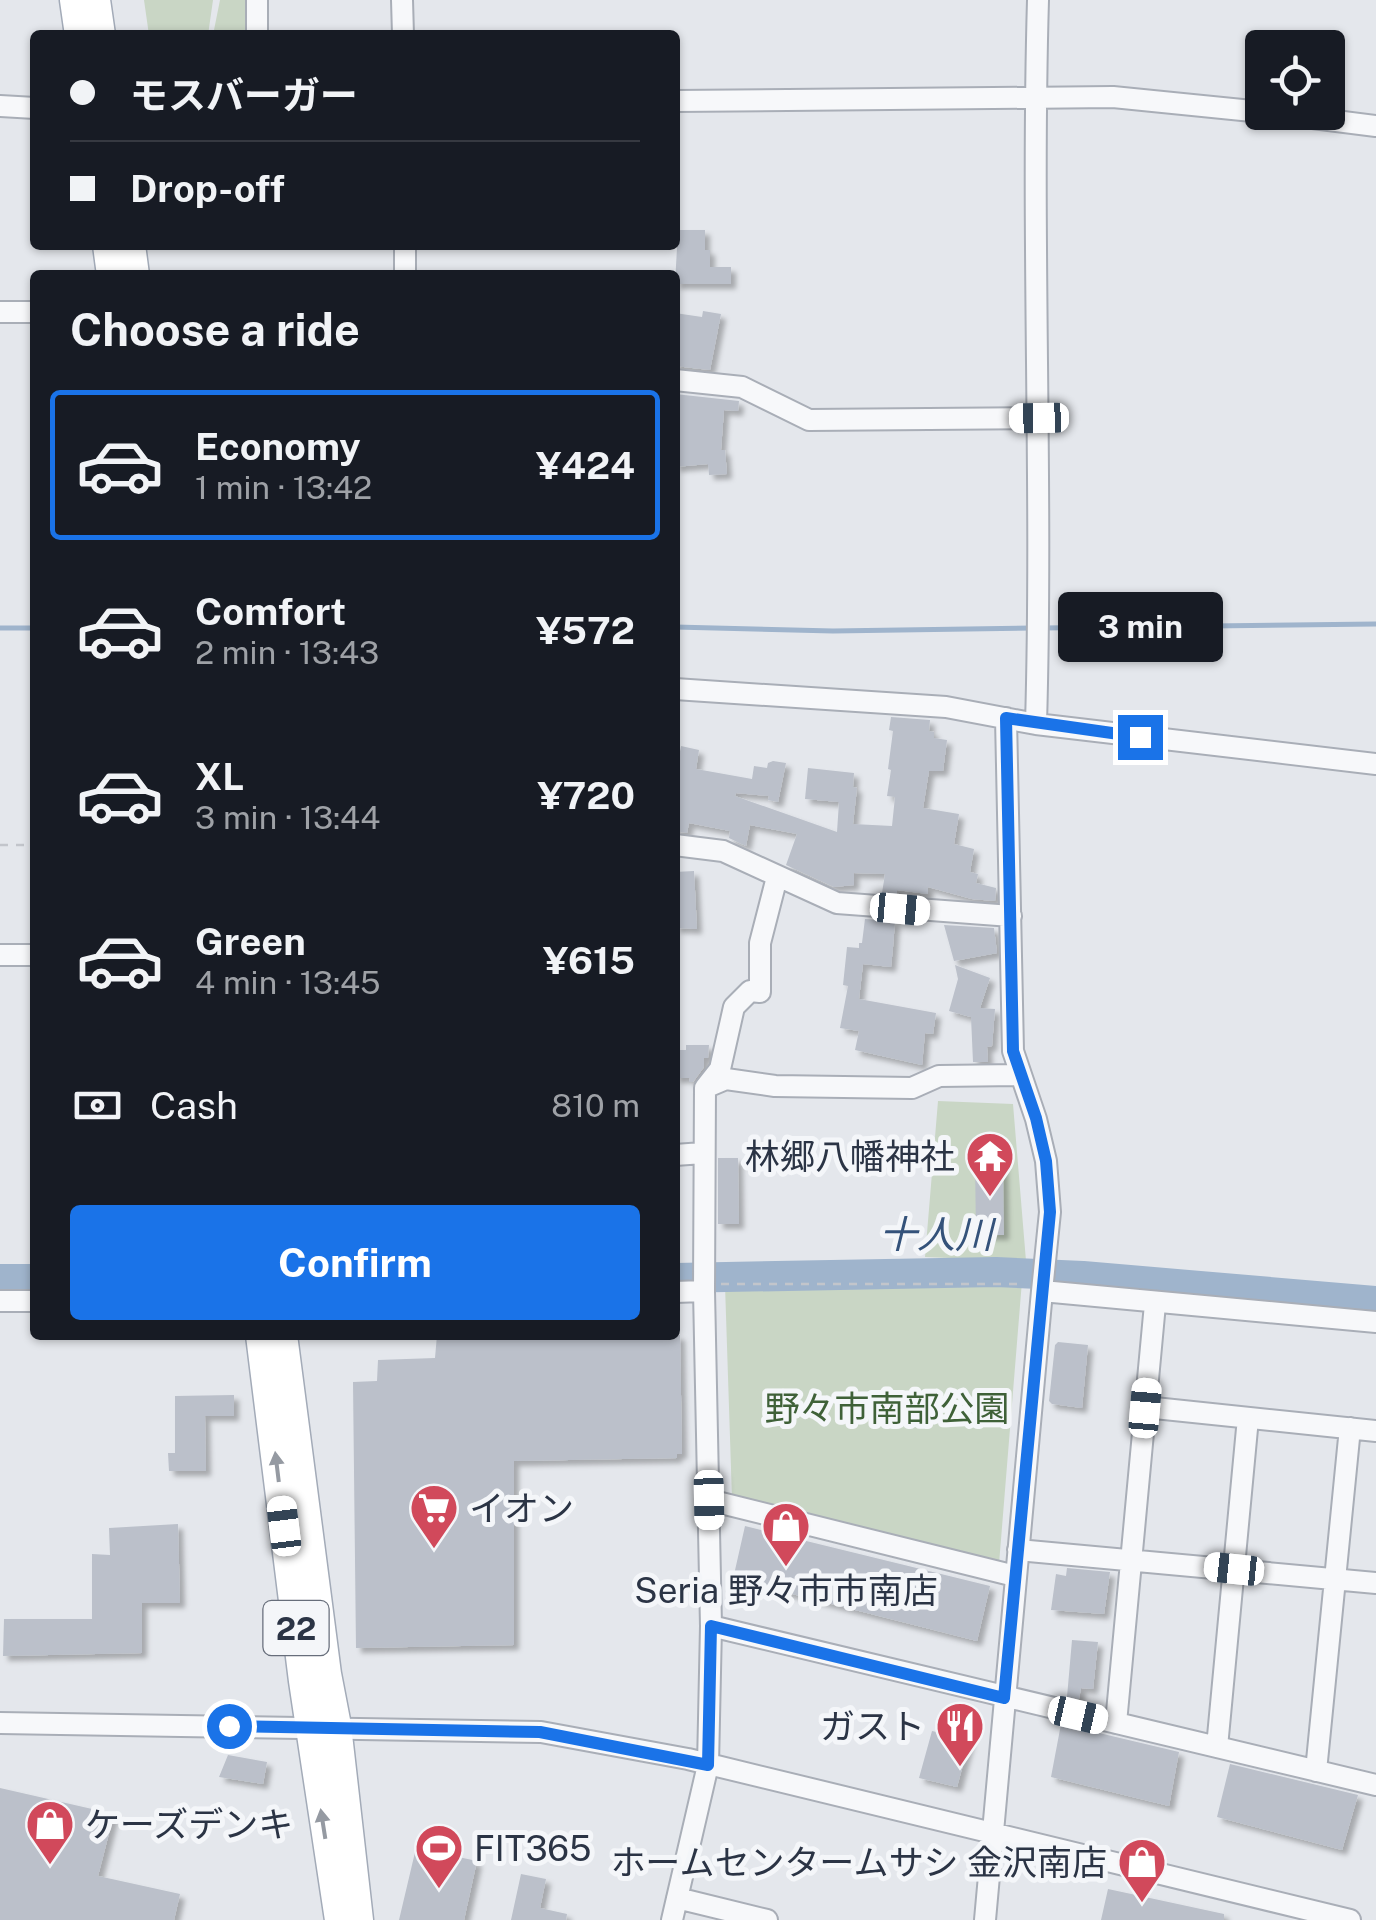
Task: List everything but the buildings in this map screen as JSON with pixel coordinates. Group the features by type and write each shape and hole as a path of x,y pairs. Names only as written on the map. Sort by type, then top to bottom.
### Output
{"main road":[{"path":"74,0 78,30"},
{"path":"96,0 100,30"},
{"name":"22","path":"261,1340 323,1727 359,1920"},
{"name":"22","path":"283,1340 327,1674 323,1727 339,1920"}],"street":[{"path":"257,0 258,30"},
{"path":"402,0 403,30"},
{"path":"1036,724 1038,0"},
{"path":"680,102 1113,97 1245,110"},
{"path":"0,106 30,108"},
{"path":"1345,122 1376,126"},
{"path":"0,312 30,312"},
{"path":"680,381 742,388 809,420 1039,418"},
{"path":"680,689 946,707 1036,724 1376,764"},
{"path":"984,1920 1050,1212 1046,1161 1013,1051 1006,718"},
{"path":"680,845 724,851 837,902 1011,916"},
{"path":"672,1920 708,1765 711,1626 705,1088 720,1070 734,1006 750,992 760,992 760,943 777,877"},
{"path":"0,955 30,955"},
{"path":"705,1088 726,1079 775,1086 912,1088 939,1076 1020,1075"},
{"path":"680,1154 703,1153"},
{"path":"1044,1278 1155,1304 1376,1322"},
{"path":"680,1290 705,1280"},
{"path":"0,1302 30,1301"},
{"path":"1116,1724 1155,1304"},
{"path":"1145,1408 1376,1431"},
{"path":"1217,1747 1248,1418"},
{"path":"1316,1770 1350,1428"},
{"path":"709,1500 1015,1576"},
{"path":"1018,1550 1376,1583"},
{"path":"711,1626 1376,1786"},
{"path":"0,1723 540,1732 708,1765 1350,1920"},
{"path":"677,1898 767,1920"}],"path":[{"path":"0,845 30,845"},
{"path":"705,1280 1044,1278"}],"green space":[{"path":"144,0 213,0 209,30 148,30"},
{"path":"220,0 250,0 250,30 214,30"},
{"path":"938,1101 1013,1104 1026,1261 925,1257"},
{"name":"野々市南部公園","path":"1022,1281 999,1564 732,1499 725,1285"}],"waterway":[{"path":"1043,628 1376,624"},
{"path":"680,627 833,631 1032,628"},
{"path":"0,628 30,628"},
{"name":"十人川","path":"680,1278 996,1272 1376,1301"},
{"name":"十人川","path":"0,1279 30,1279"}],"place":[{"name":"林郷八幡神社","path":"990,1198"},
{"name":"イオン","path":"434,1550"},
{"name":"Seria 野々市市南店","path":"786,1568"},
{"name":"ガスト","path":"960,1768"},
{"name":"ケーズデンキ","path":"50,1866"},
{"name":"FIT365","path":"439,1890"},
{"name":"ホームセンタームサシ 金沢南店","path":"1142,1904"}],"route":[{"path":"229,1726 540,1732 708,1765 711,1626 1004,1698 1050,1212 1046,1161 1013,1051 1006,718 1140,737"}]}
